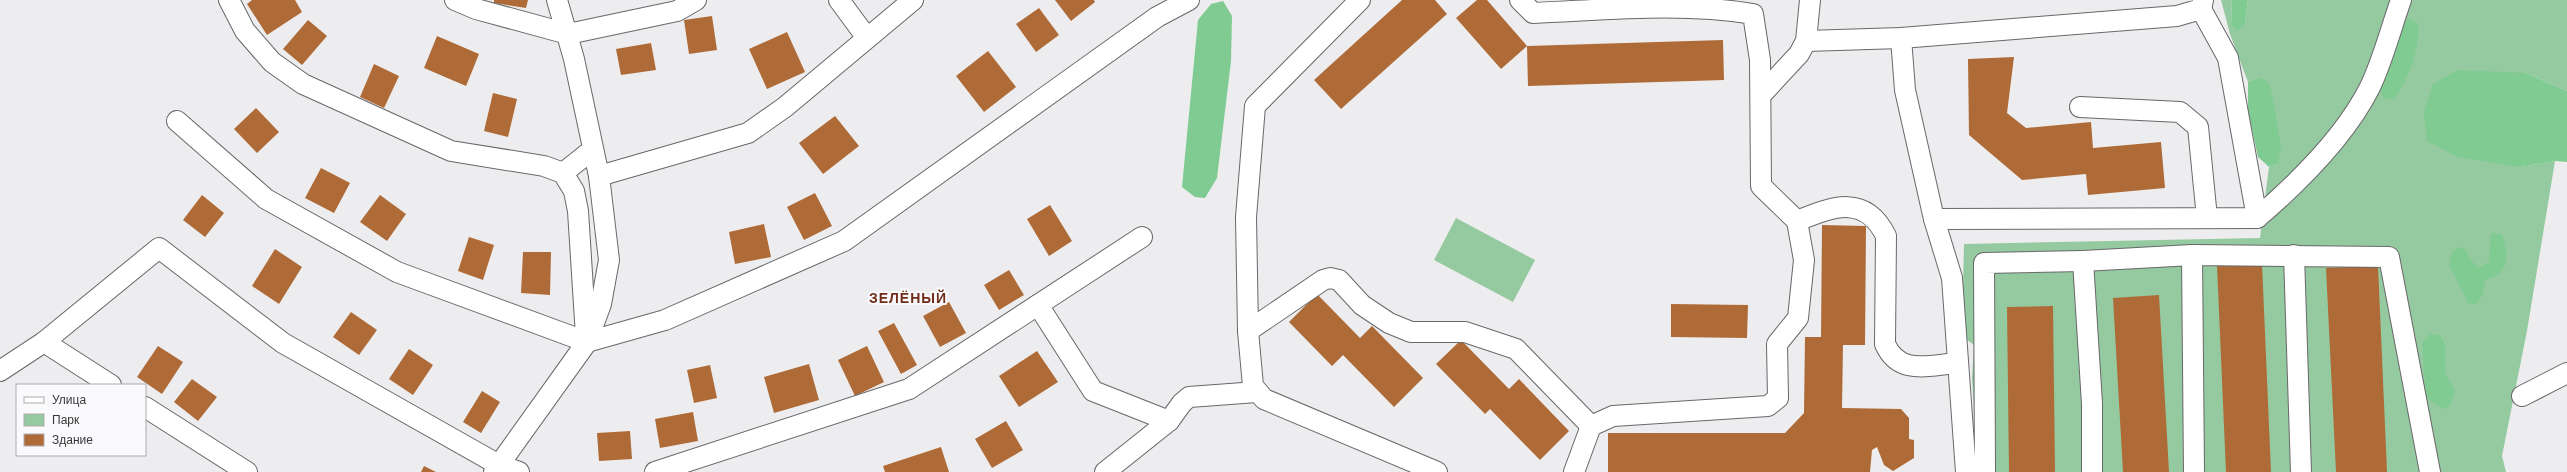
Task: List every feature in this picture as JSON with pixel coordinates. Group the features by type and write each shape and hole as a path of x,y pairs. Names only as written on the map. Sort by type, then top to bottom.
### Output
{"street":[{"path":"229,0 245,32 272,62 303,84 451,151 544,166 563,173 574,191 578,211 586,342"},
{"path":"455,0 476,9 568,34 677,11 696,0"},
{"path":"496,468 586,342 601,304 609,260 599,176 592,150 568,34 557,0"},
{"path":"838,0 867,38"},
{"path":"599,176 748,133 785,107 913,0"},
{"path":"177,121 266,199 397,272 586,342 665,320 844,242 1157,17 1189,0"},
{"path":"1360,0 1255,106 1246,217 1248,331 1253,386 1264,399 1408,466 1437,472"},
{"path":"1520,0 1533,13 1684,7 1719,8 1753,14 1760,60 1761,186 1797,221 1804,260 1798,318 1777,344 1778,398 1774,402 1768,406 1613,416 1591,426 1574,472"},
{"path":"1760,95 1799,54 1806,41 1810,0"},
{"path":"1934,218 2257,218 2296,185 2356,110 2371,85 2401,0"},
{"path":"1806,41 1901,38 2177,16 2202,5 2228,58 2257,218"},
{"path":"1901,38 1905,90 1934,218 1952,278 1966,472"},
{"path":"2080,107 2180,112 2198,127 2207,218"},
{"path":"563,173 592,150"},
{"path":"1797,221 1830,208 1848,206 1868,212 1879,221 1886,236 1885,344 1891,357 1906,367 1958,363"},
{"path":"655,472 909,389 1142,237"},
{"path":"0,371 44,342 160,248 283,343 496,468 519,472"},
{"path":"2192,255 2194,472"},
{"path":"1985,472 1984,263 2083,261 2192,255 2294,255 2389,257 2430,472"},
{"path":"2294,255 2301,472"},
{"path":"2083,261 2092,404 2092,472"},
{"path":"1248,331 1323,280 1330,278 1339,280 1362,305 1389,323 1411,332 1465,332 1516,349 1591,426"},
{"path":"1038,305 1093,391 1169,421"},
{"path":"44,342 109,384"},
{"path":"2522,396 2567,373"},
{"path":"1106,472 1169,421 1182,403 1190,397 1257,392"},
{"path":"146,407 247,472"}],"green space":[{"path":"2221,0 2232,0 2231,25 2245,23 2248,0 2567,0 2567,91 2526,73 2521,167 2555,161 2527,331 2502,456 2506,472 1978,472 1972,378 1974,345 1966,339 1962,328 1964,244 2260,238 2269,167 2278,164 2259,77 2248,82 2230,34","holes":["2441,335 2445,343 2445,374"]},
{"path":"2232,0 2248,0 2245,23 2238,31 2231,25"},
{"path":"1223,1 1232,16 1231,61 1217,178 1205,198 1195,197 1182,187 1198,20 1211,4"},
{"path":"2410,19 2418,23 2417,43 2412,63 2404,83 2393,99 2384,98 2379,87 2402,22"},
{"path":"2458,70 2526,73 2567,91 2567,162 2555,161 2521,167 2458,157 2427,141 2424,113 2433,84"},
{"path":"2259,77 2270,84 2281,147 2278,164 2269,167 2258,157 2248,111 2248,82"},
{"path":"1456,218 1535,260 1513,302 1434,260"},
{"path":"2491,233 2501,234 2506,248 2505,265 2500,273 2485,280 2483,294 2476,304 2468,303 2449,265 2452,251 2463,247 2477,268 2489,262"},
{"path":"2431,334 2441,335 2445,343 2445,374 2455,390 2450,405 2443,409 2426,398 2422,342"}],"building":[{"path":"252,0 295,0 302,12 267,35 247,4"},
{"path":"494,0 528,0 526,8 494,3"},
{"path":"1055,0 1094,0 1095,2 1071,21"},
{"path":"1402,0 1435,0 1447,14 1341,109 1314,80"},
{"path":"1477,0 1487,0 1527,46 1501,69 1456,18"},
{"path":"1039,8 1059,35 1036,52 1016,24"},
{"path":"712,16 717,50 689,54 684,20"},
{"path":"308,20 327,36 302,65 283,49"},
{"path":"787,32 805,72 767,89 749,49"},
{"path":"437,36 479,54 466,86 424,68"},
{"path":"1723,40 1724,80 1528,86 1527,46"},
{"path":"651,43 656,70 621,75 616,49"},
{"path":"988,51 1016,87 984,112 956,76"},
{"path":"2014,57 2007,113 2026,128 2091,122 2093,148 2161,142 2165,188 2088,195 2086,174 2022,180 1969,135 1968,59"},
{"path":"374,64 399,76 384,108 360,97"},
{"path":"493,93 517,99 508,137 484,131"},
{"path":"256,108 279,132 257,153 234,129"},
{"path":"835,116 859,146 823,174 799,143"},
{"path":"321,168 350,183 334,213 305,198"},
{"path":"815,193 832,226 804,240 787,207"},
{"path":"202,195 224,213 205,237 183,220"},
{"path":"380,195 406,214 387,241 360,222"},
{"path":"1050,205 1072,241 1049,256 1027,219"},
{"path":"764,224 771,257 735,264 729,232"},
{"path":"1822,225 1866,226 1865,345 1843,345 1842,408 1901,409 1909,418 1909,439 1914,440 1914,458 1893,471 1884,465 1877,447 1872,450 1870,472 1608,472 1608,433 1785,433 1804,413 1805,337 1821,337"},
{"path":"469,237 494,245 483,280 458,271"},
{"path":"275,249 302,267 279,304 252,286"},
{"path":"523,252 551,252 550,295 521,293"},
{"path":"2262,264 2271,472 2226,472 2217,266"},
{"path":"2378,266 2387,472 2336,472 2326,268"},
{"path":"1009,270 1024,295 999,310 984,285"},
{"path":"1317,294 1360,338 1372,326 1423,378 1394,407 1343,355 1332,366 1289,322"},
{"path":"2159,295 2169,472 2123,472 2113,298"},
{"path":"949,302 966,333 940,347 923,316"},
{"path":"1671,304 1748,305 1747,338 1671,337"},
{"path":"2053,306 2055,472 2009,472 2007,307"},
{"path":"351,312 377,330 359,355 333,337"},
{"path":"894,323 917,365 901,374 878,331"},
{"path":"1461,340 1509,389 1519,379 1569,431 1540,460 1490,409 1485,414 1436,364"},
{"path":"158,346 183,362 162,394 137,377"},
{"path":"867,346 884,382 855,396 838,360"},
{"path":"409,349 433,365 413,395 389,379"},
{"path":"1037,351 1058,382 1019,407 999,376"},
{"path":"809,364 819,400 774,413 764,377"},
{"path":"710,365 717,398 694,403 687,370"},
{"path":"192,379 217,397 198,421 174,402"},
{"path":"482,391 500,402 481,433 463,422"},
{"path":"693,412 698,441 660,448 655,419"},
{"path":"1006,421 1023,450 992,468 975,439"},
{"path":"630,431 632,459 599,461 597,433"},
{"path":"941,447 949,472 885,472 883,466"},
{"path":"424,466 436,472 421,472"}],"district":[{"name":"ЗЕЛЁНЫЙ","path":"908,298"}]}
